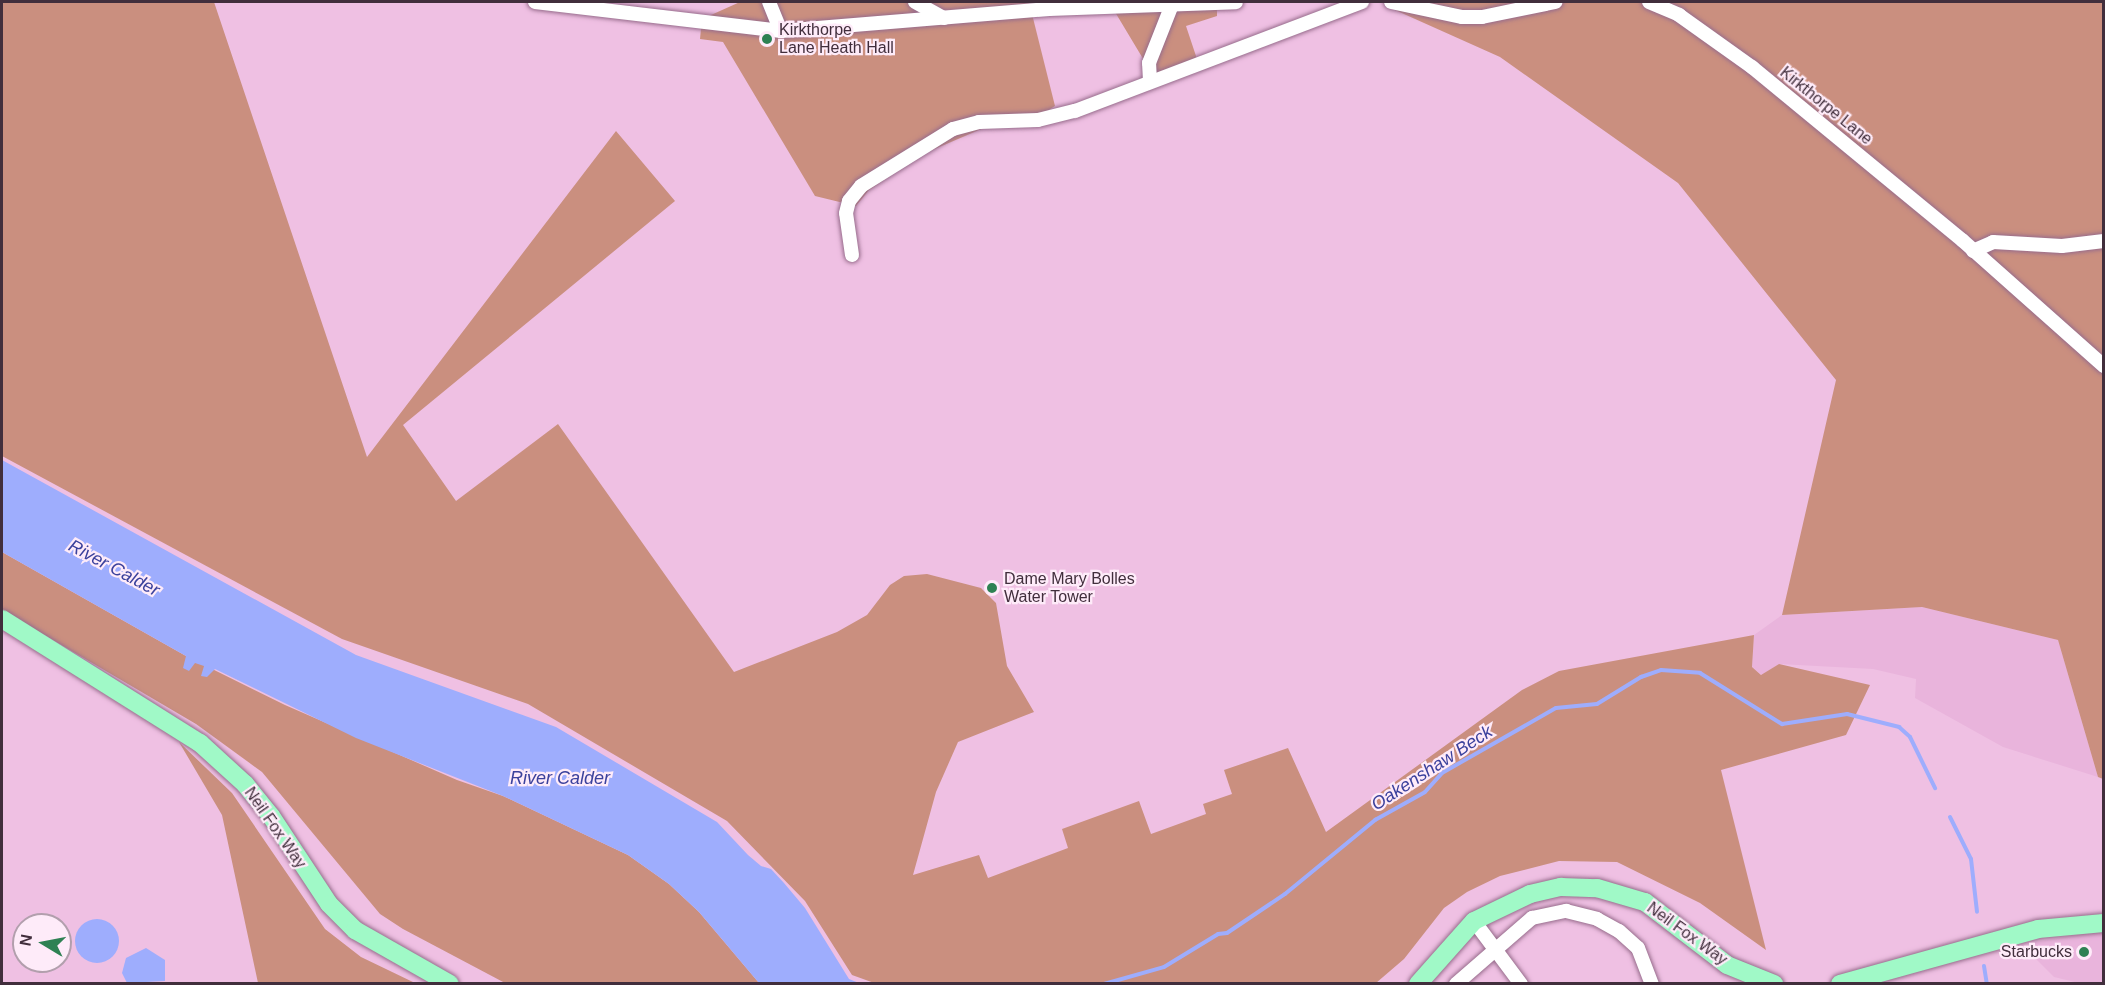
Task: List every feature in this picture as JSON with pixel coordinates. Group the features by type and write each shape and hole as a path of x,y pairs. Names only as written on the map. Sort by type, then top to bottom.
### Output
{"main road":[{"name":"Neil Fox Way","path":"2,620 200,743 244,784 271,816 329,904 354,930 450,984"},
{"name":"Neil Fox Way","path":"1418,984 1474,921 1537,891 1561,887 1597,888 1645,903 1727,964 1774,984"},
{"path":"1840,984 2038,929 2103,923"}],"street":[{"path":"535,2 781,31 1173,3 1236,2"},
{"path":"769,2 781,31"},
{"path":"915,2 944,18"},
{"path":"852,255 846,213 849,201 861,186 926,144 965,125 1038,120 1075,111 1362,2"},
{"path":"1393,2 1482,17 1555,2"},
{"name":"Kirkthorpe Lane","path":"1649,2 1679,15 1752,67 1973,250 2103,366"},
{"path":"1150,81 1149,63 1173,3"},
{"path":"1973,250 1993,242 2062,246 2103,241"},
{"path":"1456,984 1494,947 1532,918 1566,911 1597,919 1619,931 1638,948 1652,984"},
{"path":"1474,921 1521,984"}],"shaded area":[{"path":"2,2 214,2 367,457 616,131 675,201 403,425 456,501 558,424 734,672 837,632 867,615 890,585 904,576 927,574 981,588 996,603 1007,666 1034,712 958,742 936,792 913,875 979,855 988,878 1068,848 1062,829 1139,801 1151,834 1206,814 1203,804 1232,794 1224,770 1288,748 1326,832 1522,690 1559,671 1754,635 1752,667 1761,675 1779,664 1870,685 1846,735 1721,770 1766,950 1700,903 1617,862 1559,861 1500,876 1467,892 1444,908 1404,959 1376,983 877,984 852,975 805,901 727,821 528,704 342,639 2,456"},
{"path":"740,2 1029,2 1055,106 1025,125 986,127 923,154 869,190 856,206 815,196 723,42 700,39 702,19"},
{"path":"1109,2 1217,2 1217,16 1186,26 1197,59 1154,77"},
{"path":"1391,2 2103,2 2103,779 2098,777 2058,640 1922,607 1782,615 1836,380 1678,183 1500,57 1395,10"},
{"path":"2,552 186,656 285,705 457,780 503,796 628,855 669,884 699,912 759,983 505,983 403,929 380,914 262,772 196,724 2,610"},
{"path":"1922,607 2058,640 2098,777 2003,747 1915,698 1916,679 1873,669 1779,664 1762,675 1752,667 1754,635 1782,615"},
{"path":"179,742 232,793 325,929 361,957 415,983 258,983 222,815"},
{"path":"2103,931 2103,983 2079,983 2054,977 2037,960 2034,942"}],"water":[{"name":"River Calder","path":"2,460 356,655 556,727 717,822 748,855 761,866 771,869 784,883 805,908 849,979 859,983 759,983 699,912 669,884 628,855 503,796 356,738 215,669 207,677 201,676 204,666 195,663 189,671 183,668 186,656 2,552"},
{"path":"97,919 106,920 113,925 118,932 118,950 113,957 106,962 97,963 88,962 81,957 76,950 75,941 76,932 81,925 88,920"},
{"path":"146,948 165,960 165,981 127,983 122,973 126,958"}],"waterway":[{"name":"Oakenshaw Beck","path":"1104,984 1164,967 1218,934 1227,933 1285,894 1375,820 1425,792 1442,773 1556,708 1597,704 1641,677 1661,670 1700,673 1782,724 1847,714 1899,727 1910,737 1935,788"},
{"name":"Oakenshaw Beck","path":"1950,817 1971,859 1977,912"},
{"name":"Oakenshaw Beck","path":"1984,966 1987,984"}],"place":[{"name":"Kirkthorpe Lane Heath Hall","path":"767,39"},
{"name":"Dame Mary Bolles Water Tower","path":"992,588"},
{"name":"Starbucks","path":"2084,952"}]}
